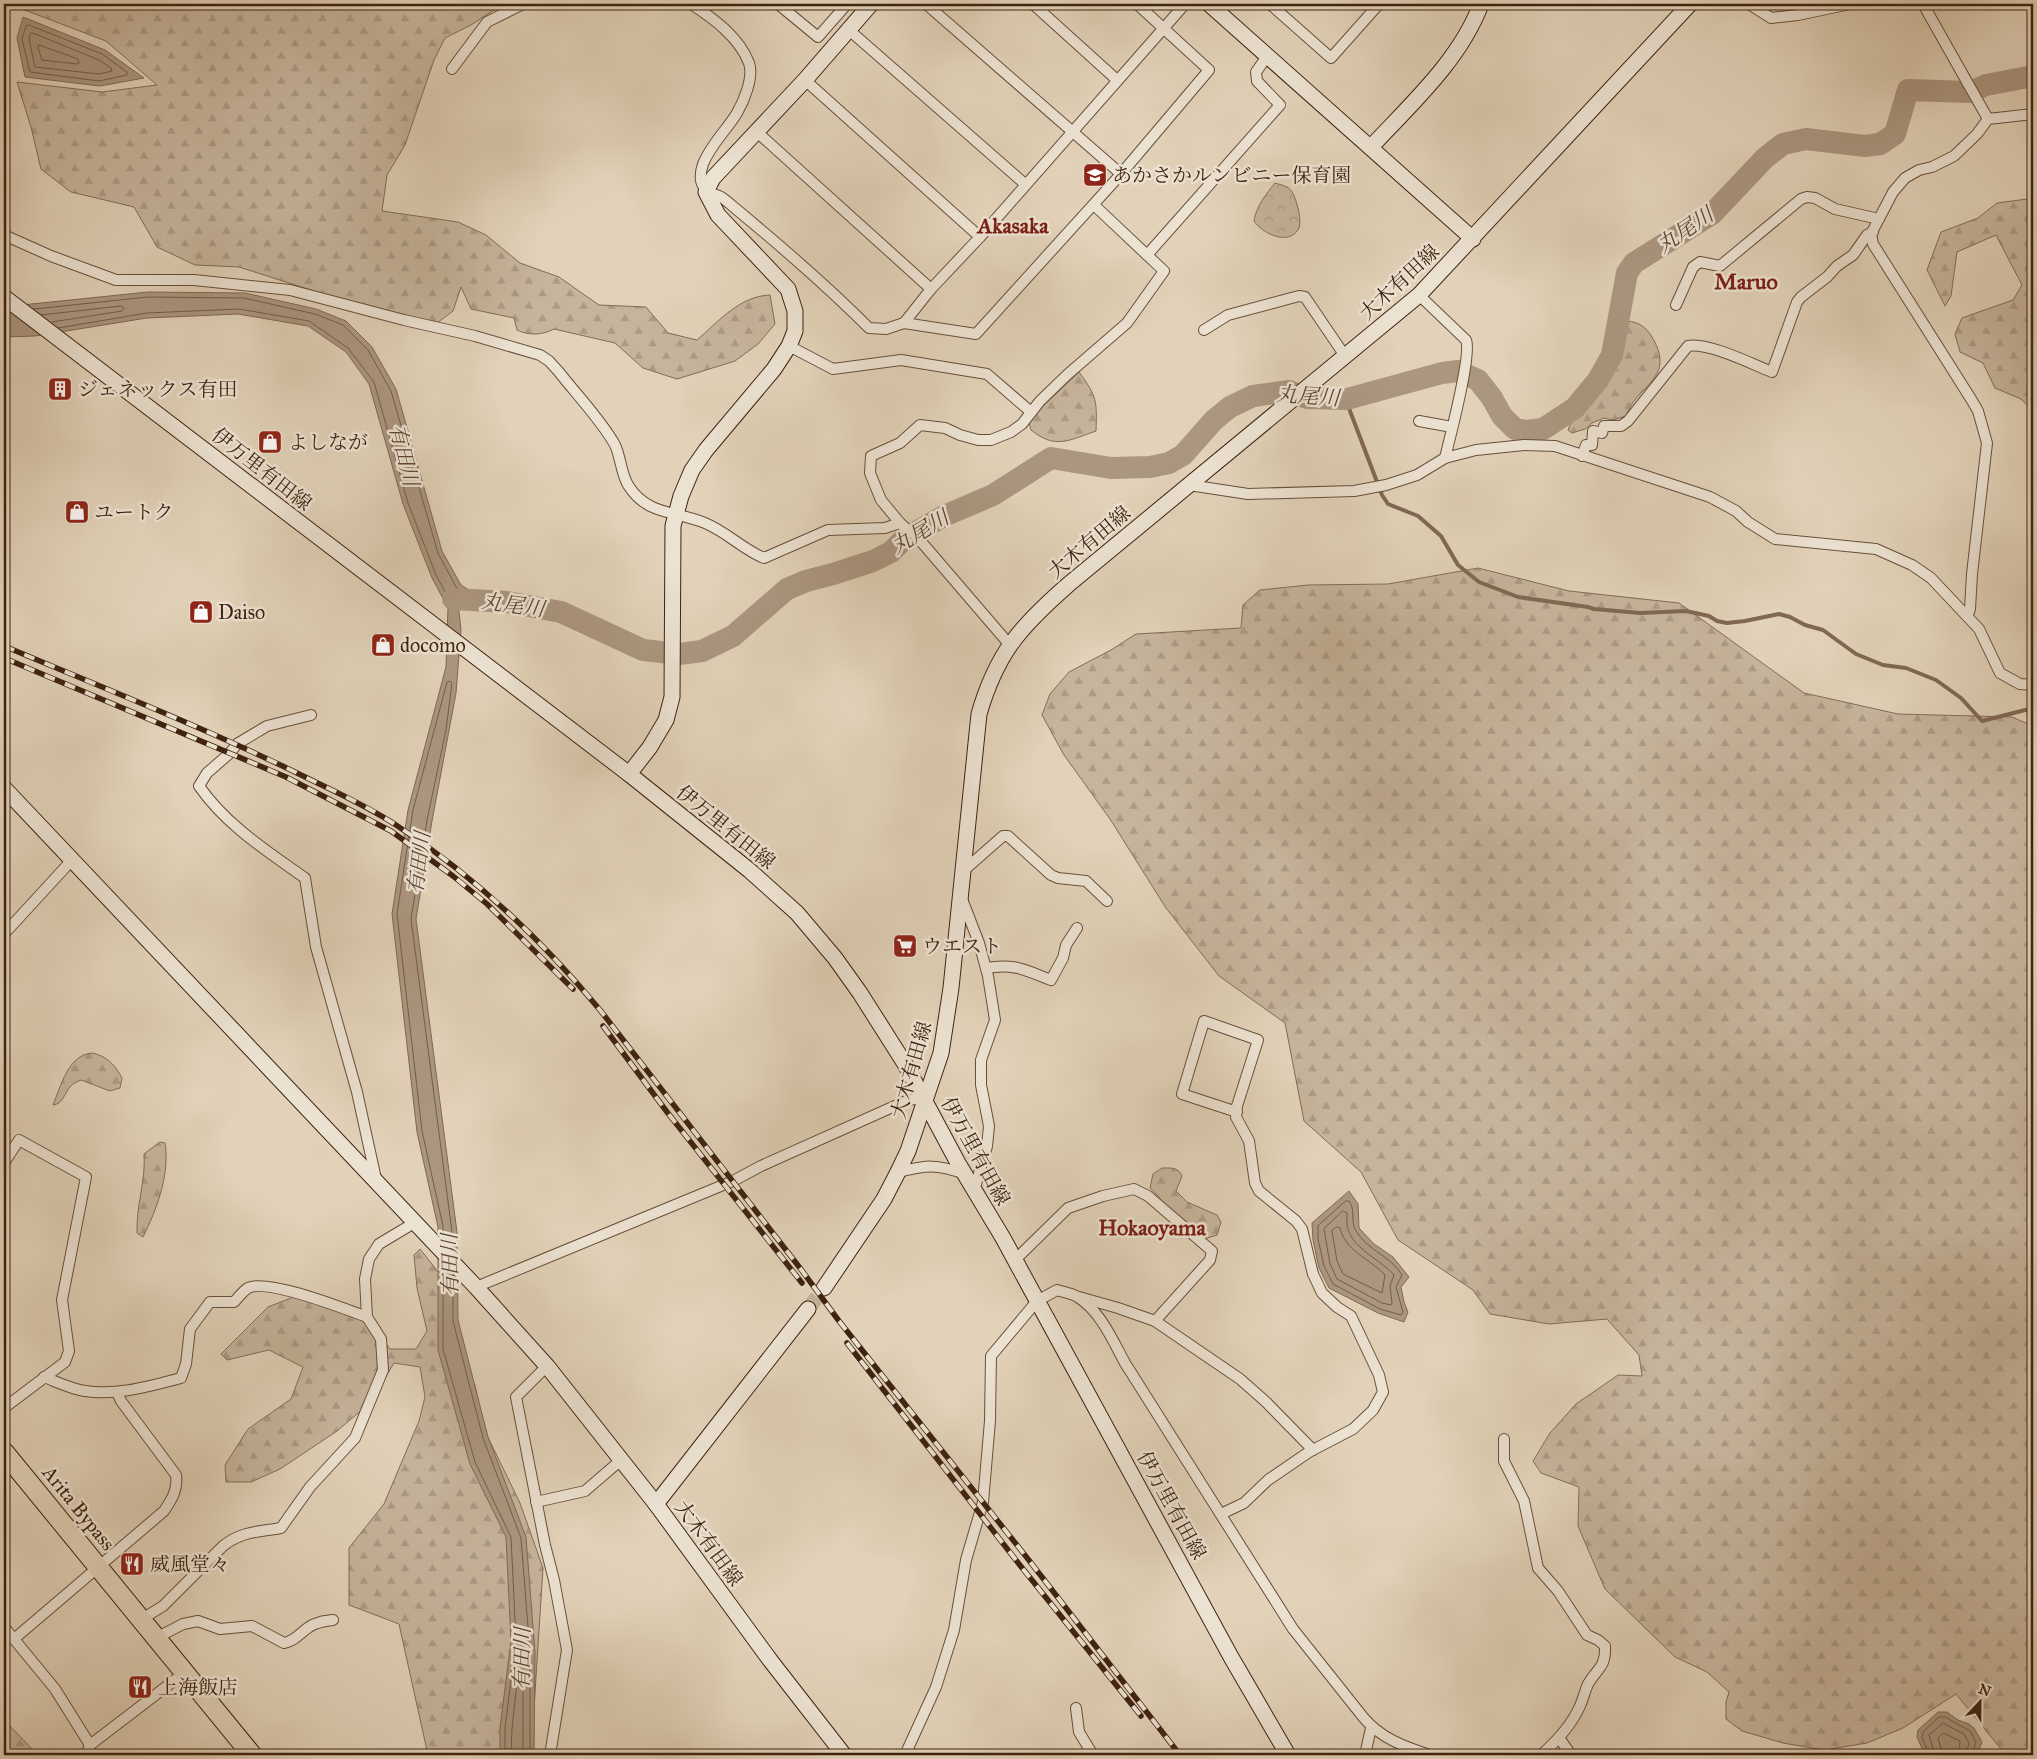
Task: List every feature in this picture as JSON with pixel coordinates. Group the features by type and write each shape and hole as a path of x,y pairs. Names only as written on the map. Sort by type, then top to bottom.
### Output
{"highway":[{"name":"Arita Bypass","path":"4,1452 252,1755"}],"main road":[{"path":"629,774 650,747 666,720 672,697 674,516 692,470 706,450 774,369 789,346 795,331 795,311 788,289 718,215 706,192 713,178 805,80 871,4"},
{"path":"1209,4 1473,239"},
{"path":"1371,147 1456,51 1476,17 1481,4"},
{"name":"大木有田線","path":"824,1288 884,1199 898,1172 910,1144 941,1053 946,1028 979,714 986,688 996,665 1010,644 1044,606 1115,545 1419,295 1690,4"},
{"name":"伊万里有田線","path":"4,297 629,774 749,870 797,913 835,958 860,993 905,1064 1231,1657 1288,1755"},
{"path":"4,788 376,1179 414,1223 476,1287 547,1366 656,1504"},
{"name":"大木有田線","path":"808,1309 656,1504 770,1660 844,1755"}],"street":[{"path":"452,69 487,22 523,4"},
{"path":"691,4 706,13 731,36 750,64 750,77 737,113 708,152 701,169 701,183 706,192 722,197 770,237 869,328 886,329 904,323 976,334 1094,205 1209,70 1137,4"},
{"path":"778,4 818,37 847,4"},
{"path":"926,4 1121,174"},
{"path":"1033,4 1117,80"},
{"path":"904,323 931,288 980,237 1185,4"},
{"path":"1270,4 1331,58 1379,4"},
{"path":"1749,4 1771,18 1798,15 1850,4"},
{"path":"1923,4 1988,119"},
{"path":"849,30 1025,184"},
{"path":"1147,255 1280,105 1257,81 1256,72 1268,55"},
{"path":"805,80 980,237"},
{"path":"1968,615 1987,444 1978,411 1946,356 1873,244 1871,234 1893,192 1906,178 1919,170 1932,167 1954,156 1978,134 1988,119 2033,114"},
{"path":"757,132 931,288"},
{"path":"1676,305 1693,267 1700,262 1720,266 1801,199 1807,197 1815,198 1835,209 1879,219"},
{"path":"1010,644 918,538 900,523 881,500 870,473 871,456 900,443 920,425 945,428 978,440 991,440 1011,432 1022,424 1031,412 1068,374 1127,324 1164,271 1094,205"},
{"path":"1582,456 1586,444 1592,445 1593,431 1602,433 1604,426 1621,426 1628,422 1688,346 1697,344 1712,348 1772,372 1797,302 1837,266 1853,255 1867,235 1873,232"},
{"path":"4,235 51,256 116,280 194,280 290,290 404,320 475,336 540,355 549,361 559,372 614,444 628,485 647,504 674,516 705,523 723,532 750,552 764,558 828,530 885,528 900,523"},
{"path":"1419,295 1466,340 1468,345 1464,373 1445,458"},
{"path":"1204,330 1228,315 1299,296 1305,297 1345,356"},
{"path":"789,346 834,369 901,360 987,374 1031,412"},
{"path":"1419,421 1452,427"},
{"path":"1189,485 1248,494 1354,491 1386,485 1417,475 1445,458 1476,450 1524,445 1555,446 1710,497 1736,512 1775,539 1876,549 1912,565 1932,578 1968,615 1979,629 2000,673 2020,684 2033,685"},
{"path":"311,714 267,726 237,744 230,753 207,773 199,786 212,805 260,846 305,878 316,948 357,1092 376,1179"},
{"path":"962,872 1003,836 1008,836 1051,875 1058,878 1086,881 1107,902"},
{"path":"4,934 72,860"},
{"path":"960,893 986,968 995,1020 981,1060 981,1085 989,1126 987,1146 974,1191"},
{"path":"986,968 1001,965 1015,966 1051,980 1063,958 1066,945 1076,928"},
{"path":"1221,1514 1244,1503 1268,1480 1313,1450 1353,1430 1372,1410 1382,1392 1379,1375 1350,1316 1337,1308 1322,1293 1312,1274 1302,1229 1296,1221 1259,1191 1255,1184 1249,1141 1236,1116 1258,1040 1204,1021 1182,1094 1237,1112"},
{"path":"476,1287 733,1181 761,1166 906,1101 914,1099 924,1100"},
{"path":"4,1163 19,1140 86,1177 62,1300 69,1351 65,1362 4,1408"},
{"path":"898,1172 939,1166 965,1174"},
{"path":"1014,1260 1068,1208 1104,1196 1134,1189 1148,1196 1212,1251 1210,1260 1155,1321"},
{"path":"142,1621 163,1606 223,1546 234,1538 247,1532 281,1528 310,1487 354,1438 383,1370 381,1340 367,1317 365,1279 370,1259 379,1244 414,1223"},
{"path":"44,1377 84,1391 117,1392 146,1388 181,1378 186,1364 190,1330 210,1302 234,1302 248,1288 262,1286 296,1292 367,1317"},
{"path":"905,1755 936,1687 954,1630 966,1560 983,1502 990,1421 991,1356 1037,1301 1057,1290 1155,1321 1240,1379 1266,1402 1313,1450"},
{"path":"1075,1296 1096,1314 1108,1331 1125,1363 1293,1629 1371,1728 1402,1746 1430,1755"},
{"path":"547,1366 516,1397 567,1650 550,1755"},
{"path":"14,1639 164,1511 174,1497 178,1485 176,1475 121,1401 117,1392"},
{"path":"1504,1439 1504,1461 1524,1500 1538,1568 1558,1591 1587,1635 1605,1646 1606,1656 1600,1669 1589,1683 1580,1708 1560,1739 1541,1755"},
{"path":"536,1502 585,1491 621,1460"},
{"path":"156,1638 183,1624 198,1621 220,1629 252,1626 284,1643 292,1642 309,1627 319,1622 333,1620"},
{"path":"4,1627 55,1689 90,1744"},
{"path":"86,1755 90,1744 184,1673"},
{"path":"1076,1708 1079,1732 1093,1755"},
{"path":"1365,1755 1371,1728"},
{"path":"1560,1739 1571,1755"}],"green space":[{"path":"9,4 503,4 471,25 445,38 434,60 405,145 387,175 382,211 458,222 486,235 520,263 559,277 599,305 646,307 668,333 697,340 740,305 759,296 770,295 775,324 758,344 735,361 677,379 643,368 615,343 554,329 536,334 517,330 514,318 471,309 461,287 453,311 437,323 342,300 239,267 195,265 157,247 134,207 71,192 41,169 31,127 17,82 102,92 157,85 106,41"},
{"path":"1275,183 1291,190 1300,217 1298,230 1288,237 1275,236 1263,230 1254,221 1259,206"},
{"path":"2033,192 2033,411 2021,399 1995,388 1983,363 1960,352 1955,334 1962,318 2013,300 2022,285 1996,235 1957,252 1951,296 1945,306 1927,270 1941,232 1978,218 1997,203 2027,199"},
{"path":"1627,321 1642,326 1652,337 1659,351 1660,363 1658,372 1631,405 1626,416 1613,420 1604,418 1592,423 1585,429 1572,433 1568,430 1578,411 1615,363 1620,350 1624,323"},
{"path":"1079,372 1095,399 1096,431 1070,440 1055,441 1048,440 1031,430 1029,423 1039,410"},
{"path":"1478,568 1569,591 1679,603 1804,693 1898,714 2012,717 2033,726 2033,1755 1991,1755 2001,1749 1956,1694 1903,1728 1867,1743 1824,1750 1783,1743 1742,1731 1726,1719 1726,1702 1729,1692 1707,1672 1675,1657 1605,1589 1578,1526 1579,1487 1541,1473 1533,1461 1550,1433 1576,1404 1618,1375 1642,1376 1639,1355 1607,1319 1549,1324 1490,1314 1473,1290 1398,1240 1361,1172 1304,1121 1285,1023 1219,976 1166,908 1110,819 1064,755 1042,715 1050,694 1069,672 1111,650 1136,634 1241,628 1243,605 1260,590 1308,585 1388,584"},
{"path":"92,1053 102,1056 113,1065 122,1078 120,1088 110,1091 81,1080 72,1084 61,1101 53,1105 71,1065 84,1055"},
{"path":"160,1142 165,1143 166,1167 164,1179 153,1215 143,1237 137,1233 137,1223 144,1174 144,1154"},
{"path":"1162,1168 1179,1171 1182,1176 1176,1191 1187,1202 1217,1215 1221,1222 1217,1235 1207,1238 1191,1228 1170,1210 1150,1188 1153,1174"},
{"path":"420,1249 439,1273 454,1366 475,1385 484,1429 520,1503 543,1568 531,1755 428,1755 399,1624 349,1605 349,1548 384,1504 419,1421 425,1397 420,1367 394,1363 370,1403 337,1431 280,1469 251,1482 226,1482 225,1465 248,1429 291,1399 303,1367 269,1350 227,1360 221,1354 268,1307 304,1293 362,1309 390,1349 416,1349 427,1331 417,1288 414,1255"},
{"path":"4,1720 38,1755 4,1755"}],"water":[{"path":"23,17 105,50 144,78 100,86 25,77 17,38"},
{"name":"有田川","path":"148,292 245,293 316,309 346,321 372,347 396,389 442,551 461,585 472,592 465,601 458,603 461,630 456,693 416,919 457,1232 458,1320 488,1437 526,1537 535,1653 534,1755 500,1755 500,1728 511,1641 506,1537 470,1464 438,1350 438,1227 417,1132 392,914 408,810 446,667 448,608 432,578 403,504 369,384 346,352 308,326 238,314 147,318 35,336 4,337 4,305 12,306"},
{"path":"1349,1191 1358,1204 1359,1228 1374,1244 1393,1257 1409,1277 1401,1287 1408,1312 1404,1322 1378,1313 1329,1288 1319,1268 1313,1240 1312,1223"},
{"path":"1938,1712 1947,1712 1974,1728 1982,1742 1977,1755 1925,1755 1917,1737 1918,1730"}],"waterway":[{"name":"丸尾川","path":"453,599 507,602 561,612 643,650 679,654 702,651 733,636 787,589 806,581 873,561 891,552 904,539 944,516 993,495 1051,458 1111,468 1150,467 1169,463 1183,455 1214,420 1230,407 1253,396 1289,391 1307,398 1347,399 1442,373 1458,371 1478,380 1492,398 1502,416 1515,429 1526,431 1543,429 1575,408 1598,380 1612,355 1627,273 1634,263 1712,214 1765,158 1783,144 1806,139 1865,146 1880,144 1895,134 1908,90 1970,92 1986,85 2033,76"},
{"path":"1347,399 1382,495 1388,504 1418,516 1441,536 1458,565 1479,582 1518,597 1594,609 1640,613 1686,611 1709,616 1717,621 1727,623 1779,614 1823,630 1856,654 1883,665 1906,668 1936,680 1961,698 1982,721 2033,708"}],"tunnel":[{"path":"808,1309 824,1288"}],"railway":[{"path":"4,646 223,739 359,803 384,817 452,865 530,933 600,1010 839,1321 1028,1559 1180,1755"},
{"path":"4,658 286,777 391,831 453,876 487,904 573,989"},
{"path":"603,1026 667,1112 802,1283"},
{"path":"847,1343 1019,1564 1141,1716"}],"place":[{"name":"あかさかルンビニー保育園","path":"1095,175"},
{"name":"ジェネックス有田","path":"60,389"},
{"name":"よしなが","path":"270,442"},
{"name":"ユートク","path":"77,512"},
{"name":"Daiso","path":"201,612"},
{"name":"docomo","path":"383,645"},
{"name":"ウエスト","path":"905,946"},
{"name":"威風堂々","path":"132,1564"},
{"name":"上海飯店","path":"140,1687"}],"district":[{"name":"Akasaka","path":"1013,225"},
{"name":"Maruo","path":"1746,281"},
{"name":"Hokaoyama","path":"1152,1227"}]}
